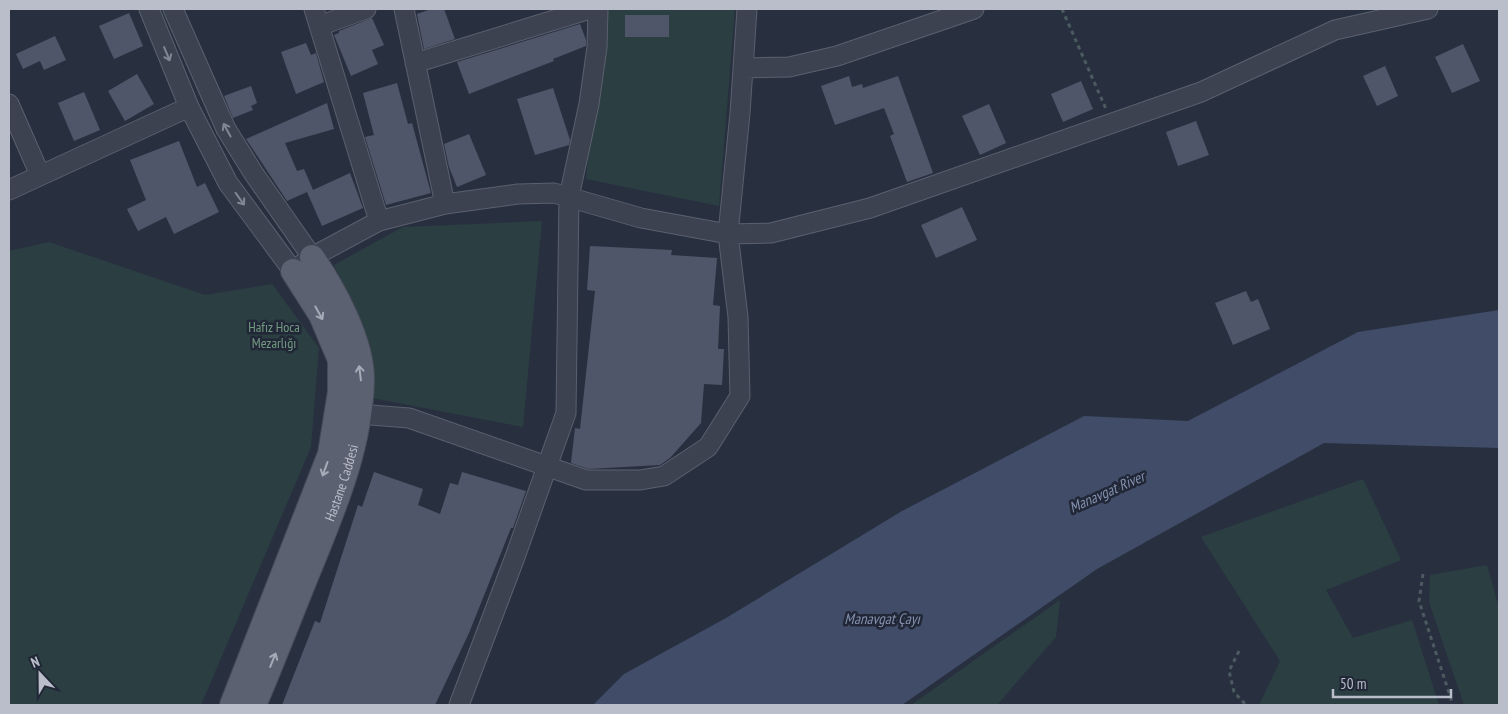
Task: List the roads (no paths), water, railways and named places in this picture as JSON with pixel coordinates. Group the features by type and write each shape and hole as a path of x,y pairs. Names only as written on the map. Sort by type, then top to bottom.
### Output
{"main road":[{"name":"Hastane Caddesi","path":"254,705 327,526 349,463 358,414 362,378 355,343 341,306 312,257"},
{"name":"Hastane Caddesi","path":"232,705 330,454 340,392 340,360 320,315 293,272"}],"street":[{"path":"149,9 189,107 228,183 293,272 312,257 379,221 445,204 518,194 554,193 641,218 728,234 771,233 870,208 1201,92 1335,30 1428,9"},
{"path":"173,9 226,129 254,174 312,257"},
{"path":"366,9 316,17 379,221"},
{"path":"404,9 445,204"},
{"path":"415,63 590,9"},
{"path":"459,705 548,467 566,412 569,197 589,104 598,47 598,9"},
{"path":"358,414 409,418 586,480 640,480 664,476 708,447 740,396 738,317 728,234 747,9"},
{"path":"743,68 789,67 837,56 974,9"},
{"path":"9,104 40,175"},
{"path":"9,190 189,107"}],"water":[{"name":"Manavgat Çayı","path":"1499,310 1499,448 1324,443 1097,569 902,705 593,705 624,674 726,618 902,511 1084,416 1188,421 1358,332"}],"park label":[{"name":"Hafız Hoca Mezarlığı","path":"274,336"}],"water label":[{"name":"Manavgat River","path":"1107,492"}]}
